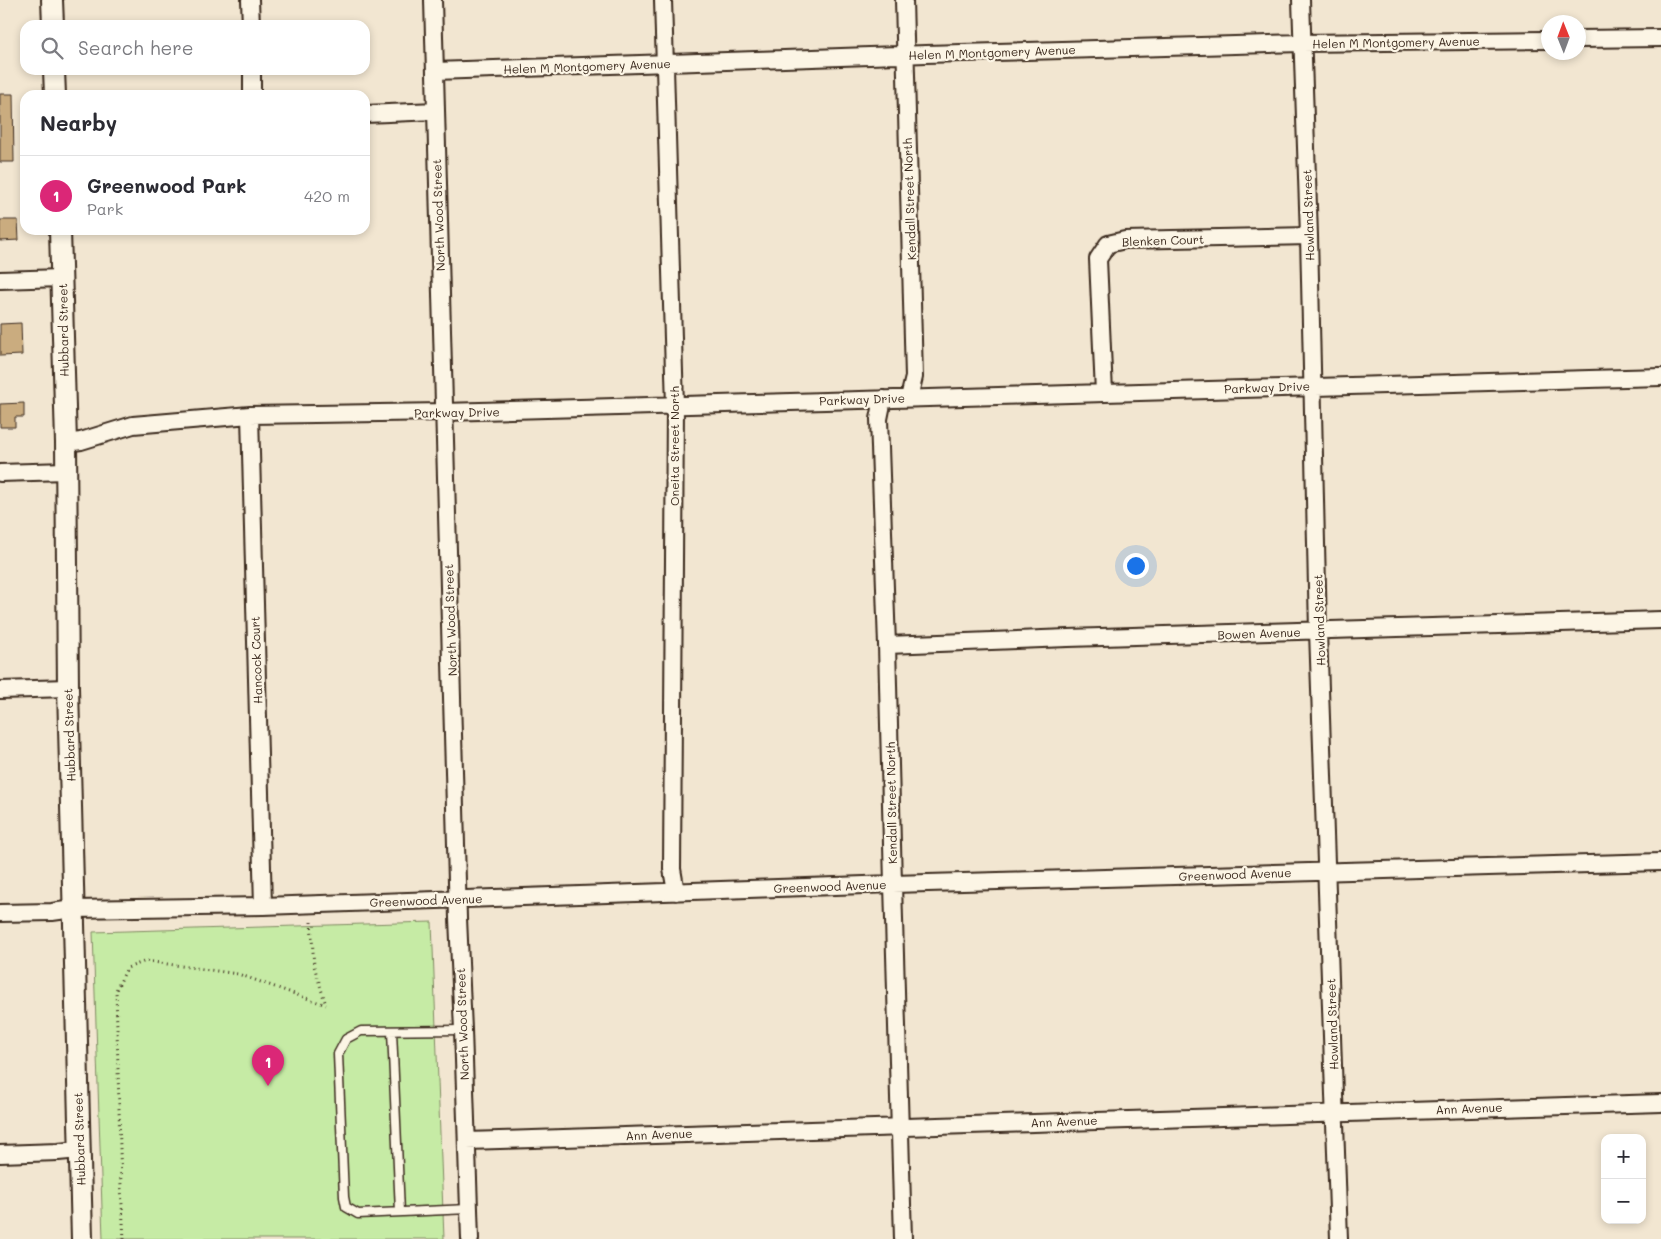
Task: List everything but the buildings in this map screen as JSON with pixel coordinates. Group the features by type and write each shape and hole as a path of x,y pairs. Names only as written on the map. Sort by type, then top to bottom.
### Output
{"street":[{"path":"52,0 53,20"},
{"path":"250,0 251,20"},
{"name":"North Wood Street","path":"433,0 458,898 470,1239"},
{"name":"Oneita Street North","path":"663,0 674,406 672,869 676,892"},
{"name":"Kendall Street North","path":"904,0 914,378 909,398"},
{"name":"Howland Street","path":"1301,0 1310,236 1318,631 1339,1239"},
{"path":"1586,39 1661,38"},
{"name":"Helen M Montgomery Avenue","path":"435,71 905,54 1302,43 1541,40"},
{"path":"54,75 55,90"},
{"path":"252,75 252,90"},
{"path":"370,114 436,111"},
{"name":"Hubbard Street","path":"60,235 66,444 68,688 82,1239"},
{"name":"Blenken Court","path":"1104,392 1098,259 1108,244 1125,240 1310,236"},
{"path":"0,280 62,278"},
{"name":"Parkway Drive","path":"66,444 133,425 250,415 674,406 883,398 1661,377"},
{"name":"Kendall Street North","path":"883,398 878,419 887,645 903,1239"},
{"name":"Hancock Court","path":"250,415 263,906"},
{"path":"0,473 66,471"},
{"name":"Bowen Avenue","path":"887,645 1661,620"},
{"path":"0,690 68,688"},
{"name":"Greenwood Avenue","path":"0,913 52,912 73,909 263,906 892,884 1661,862"},
{"name":"Ann Avenue","path":"467,1141 1661,1102"},
{"path":"0,1154 80,1150"}],"lane":[{"path":"463,1030 361,1031 346,1039 338,1054 346,1207 358,1214 469,1209"},
{"path":"392,1031 400,1212"}],"path":[{"path":"124,1239 116,990 127,968 146,961 238,974 326,1006 314,966 311,922"}],"green space":[{"path":"432,922 444,1239 103,1239 93,932"}],"place":[{"name":"Greenwood Park","path":"268,1086"}]}
